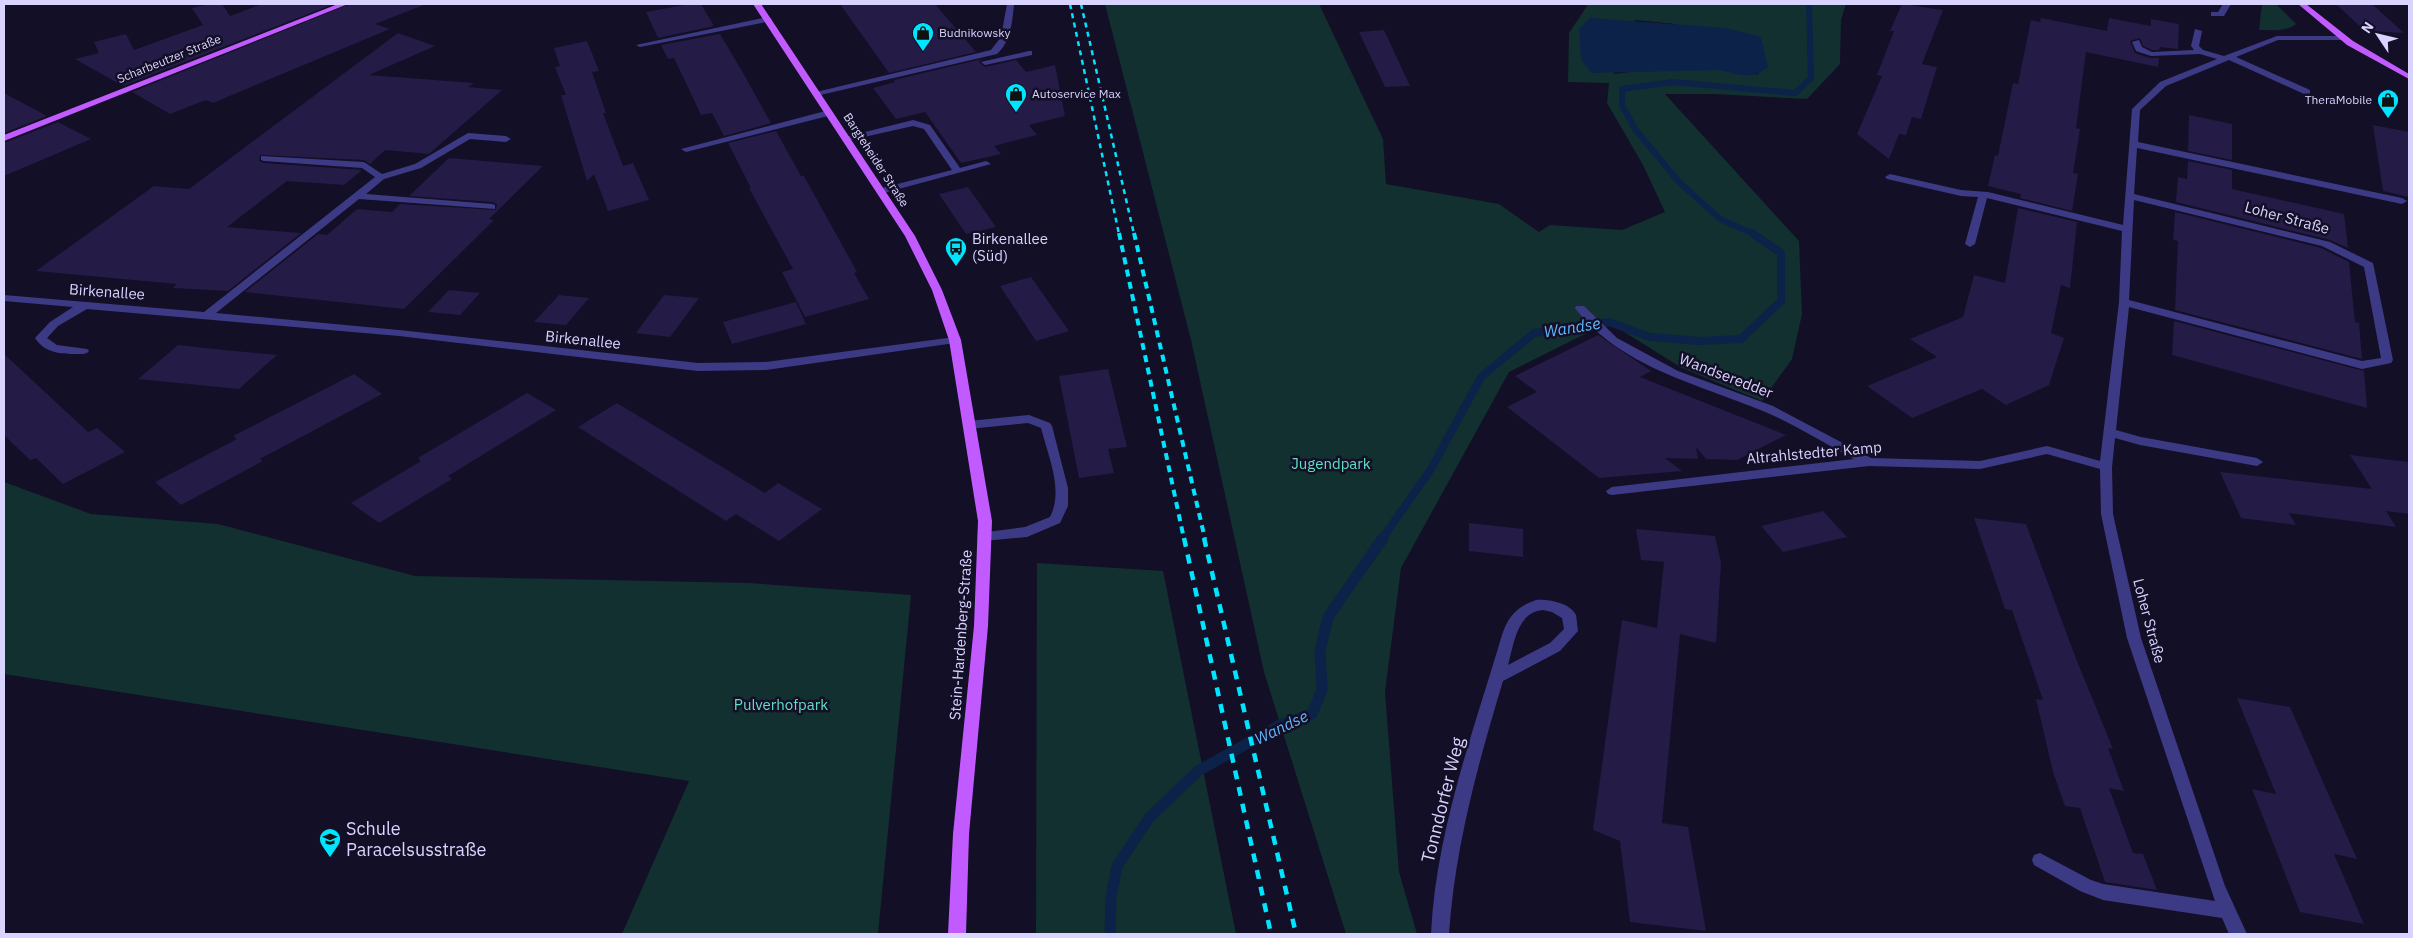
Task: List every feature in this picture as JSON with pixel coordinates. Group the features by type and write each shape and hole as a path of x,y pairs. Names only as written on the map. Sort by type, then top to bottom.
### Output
{"main road":[{"name":"Scharbeutzer Straße","path":"4,138 340,4"},
{"name":"Bargteheider Straße","path":"757,4 910,236 936,290 955,340"},
{"path":"2302,4 2344,38 2409,77"},
{"name":"Stein-Hardenberg-Straße","path":"955,340 984,521 981,626 961,834 957,934"}],"street":[{"path":"2214,14 2221,14 2227,4"},
{"path":"817,95 994,52 1002,44 1008,23 1010,5"},
{"path":"640,45 768,19"},
{"path":"2198,31 2195,46 2200,52"},
{"name":"Loher Straße","path":"2238,934 2217,886 2134,638 2107,514 2106,467 2124,302 2129,196 2136,109 2163,84 2277,38 2344,38"},
{"path":"2136,42 2139,49 2151,54 2200,52 2226,58 2308,92"},
{"path":"817,95 1029,52"},
{"path":"686,149 830,113"},
{"path":"846,138 913,123 921,124 927,127 958,171"},
{"path":"207,314 382,177 418,166 468,136 506,139"},
{"path":"2133,144 2402,201"},
{"path":"264,158 364,164 382,177"},
{"path":"881,191 986,164"},
{"path":"1890,177 1961,194 1984,195 2127,229"},
{"path":"1970,244 1984,195"},
{"path":"357,196 492,207"},
{"name":"Loher Straße","path":"2124,302 2362,364 2387,360 2369,265 2326,244 2129,196"},
{"name":"Birkenallee","path":"4,298 207,314 399,333 698,367 766,366 955,340"},
{"path":"84,351 50,347 42,343 41,338 54,324 85,305"},
{"name":"Wandseredder","path":"1580,308 1613,340 1674,374 1769,409 1869,462"},
{"path":"969,425 1029,420 1046,426 1062,488 1062,506 1055,520 1027,532 984,536"},
{"path":"2110,432 2140,441 2257,462"},
{"name":"Altrahlstedter Kamp","path":"1612,491 1869,462 1980,465 2047,450 2106,467"},
{"name":"Tonndorfer Weg","path":"1440,934 1444,875 1456,818 1497,677 1512,627 1518,616 1536,606 1554,606 1569,616 1571,631 1555,647 1497,677"},
{"path":"2040,860 2086,886 2104,892 2228,910"}],"green space":[{"name":"Jugendpark","path":"1105,4 1319,4 1383,139 1386,184 1499,204 1539,232 1550,225 1622,230 1665,212 1643,165 1607,103 1609,83 1568,82 1569,33 1587,6 1584,4 1846,4 1841,20 1840,64 1807,99 1714,94 1665,94 1799,241 1802,314 1792,359 1762,401 1682,368 1613,325 1591,331 1509,372 1401,568 1385,692 1399,872 1417,934 1346,934 1264,672 1191,340","holes":["1635,20 1675,24 1759,74 1707,69 1654,70 1614,74"]},
{"path":"2262,4 2276,4 2296,24 2283,29 2259,30"},
{"name":"Pulverhofpark","path":"4,482 91,514 218,524 415,576 749,583 911,595 878,934 622,934 689,781 4,674"},
{"path":"1037,563 1163,571 1236,934 1036,934"}],"water":[{"path":"1590,18 1726,28 1761,37 1768,67 1751,75 1721,70 1591,73 1581,59 1579,29"}],"building":[{"path":"210,4 222,4 230,16 262,4 334,4 123,86 75,59 99,53 94,42 126,34 134,50 203,25 192,8"},
{"path":"350,4 424,5 375,24 390,29 213,103 206,100 170,114 132,92"},
{"path":"690,4 701,4 714,26 658,38 646,12"},
{"path":"840,4 935,4 976,52 889,73"},
{"path":"1902,4 1943,10 1922,64 1937,67 1921,119 1912,117 1906,135 1899,134 1889,159 1857,134 1882,76 1877,75 1894,31 1890,31"},
{"path":"2336,4 2372,4 2404,33 2365,31"},
{"path":"2041,18 2107,31 2109,18 2151,26 2151,19 2179,24 2178,49 2160,47 2159,50 2152,50 2143,46 2140,38 2130,41 2135,53 2150,58 2159,58 2158,67 2086,52 2076,128 2080,129 2073,173 2078,174 2072,211 2020,198 2021,194 1988,186 1995,155 1998,156 2013,83 2018,84 2031,20 2040,22"},
{"path":"1384,30 1410,86 1385,87 1359,32"},
{"path":"398,33 435,46 369,75 474,83 468,87 502,90 429,154 385,150 370,164 364,160 260,155 259,161 264,163 362,170 344,185 287,181 227,227 301,233 228,291 173,288 177,284 36,271 154,186 189,189"},
{"path":"720,34 771,123 724,136 712,113 701,115 674,58 668,59 661,45"},
{"path":"587,41 599,71 592,72 606,113 603,113 623,166 633,163 649,200 608,211 594,174 587,181 561,95 566,95 555,67 560,66 554,48"},
{"path":"982,59 979,62 985,67 1016,60 1026,72 1055,65 1065,116 1029,125 1037,135 994,146 1001,154 961,163 925,112 896,119 873,88 895,82 894,80"},
{"path":"4,93 47,116 4,133"},
{"path":"2189,115 2232,124 2232,160 2188,151"},
{"path":"58,122 91,139 4,176 4,143"},
{"path":"2373,125 2409,132 2409,197 2383,191"},
{"path":"776,131 801,176 804,176 857,272 854,273 869,299 805,317 782,272 793,269 749,188 751,188 728,143"},
{"path":"449,158 543,166 489,219 494,220 404,309 245,292 318,234 327,235 357,209 392,212 400,204 496,210 497,204 492,202 409,196"},
{"path":"2188,161 2232,170 2232,189 2344,214 2348,248 2330,240 2176,202 2178,177 2187,179"},
{"path":"968,187 996,227 966,234 939,194"},
{"path":"2018,208 2077,222 2070,288 2061,285 2051,333 2064,338 2049,385 2006,405 1982,389 1912,418 1867,386 1937,357 1910,339 1963,317 1974,275 2005,283"},
{"path":"2175,212 2321,248 2349,262 2355,322 2359,323 2362,359 2175,310 2178,241 2173,240"},
{"path":"1031,277 1069,331 1036,341 1000,286"},
{"path":"449,290 480,293 460,315 428,312"},
{"path":"559,295 589,298 566,325 534,322"},
{"path":"664,295 699,298 670,337 636,333"},
{"path":"796,302 806,324 732,344 723,322"},
{"path":"2174,321 2364,371 2367,408 2172,355"},
{"path":"1598,335 1651,371 1640,377 1786,435 1737,460 1706,459 1696,447 1698,459 1665,458 1682,471 1599,478 1507,407 1537,392 1515,376"},
{"path":"178,345 277,355 239,389 138,379"},
{"path":"4,354 88,432 97,428 125,452 63,484 36,458 30,460 4,435"},
{"path":"1108,369 1127,447 1108,449 1114,473 1079,478 1059,376"},
{"path":"354,374 382,394 260,459 263,461 181,505 155,482 237,439 233,436"},
{"path":"527,393 556,410 448,476 452,479 379,523 351,503 421,461 418,458"},
{"path":"617,403 765,493 778,483 822,509 779,541 736,514 726,521 578,427"},
{"path":"2350,455 2409,462 2409,514 2386,511 2396,527 2289,513 2296,525 2241,518 2220,472 2372,489"},
{"path":"1823,511 1847,537 1783,552 1761,526"},
{"path":"1974,518 2026,524 2075,656 2113,749 2108,748 2124,791 2109,788 2133,853 2143,854 2157,890 2105,882 2080,808 2065,806 2053,772 2036,699 2043,700 2012,610 2005,609"},
{"path":"1469,523 1523,529 1523,557 1469,551"},
{"path":"1636,529 1715,536 1721,563 1716,643 1680,634 1662,823 1688,827 1706,931 1630,922 1620,841 1593,830 1622,620 1657,628 1664,562 1641,560"},
{"path":"2237,698 2290,707 2357,859 2334,854 2364,924 2300,912 2252,789 2276,794"}],"waterway":[{"name":"Wandse","path":"1752,233 1720,219 1679,182 1635,129 1622,105 1622,89 1673,82 1795,93 1811,78 1809,4"},
{"name":"Wandse","path":"1382,539 1431,469 1481,377 1534,333 1609,322 1650,337 1699,341 1741,339 1781,301 1781,253 1752,233"},
{"name":"Wandse","path":"1110,934 1111,897 1117,866 1149,818 1198,771 1280,725 1312,714 1322,690 1320,651 1328,617 1383,538"}],"railway":[{"path":"1070,4 1119,234"},
{"path":"1081,4 1134,234"},
{"path":"1119,233 1184,539"},
{"path":"1134,233 1205,539"},
{"path":"1184,538 1271,934"},
{"path":"1204,538 1296,934"}],"place":[{"name":"Budnikowsky","path":"923,52"},
{"name":"Autoservice Max","path":"1016,113"},
{"name":"TheraMobile","path":"2388,119"},
{"name":"Birkenallee (Süd)","path":"956,267"},
{"name":"Schule Paracelsusstraße","path":"330,858"}]}
